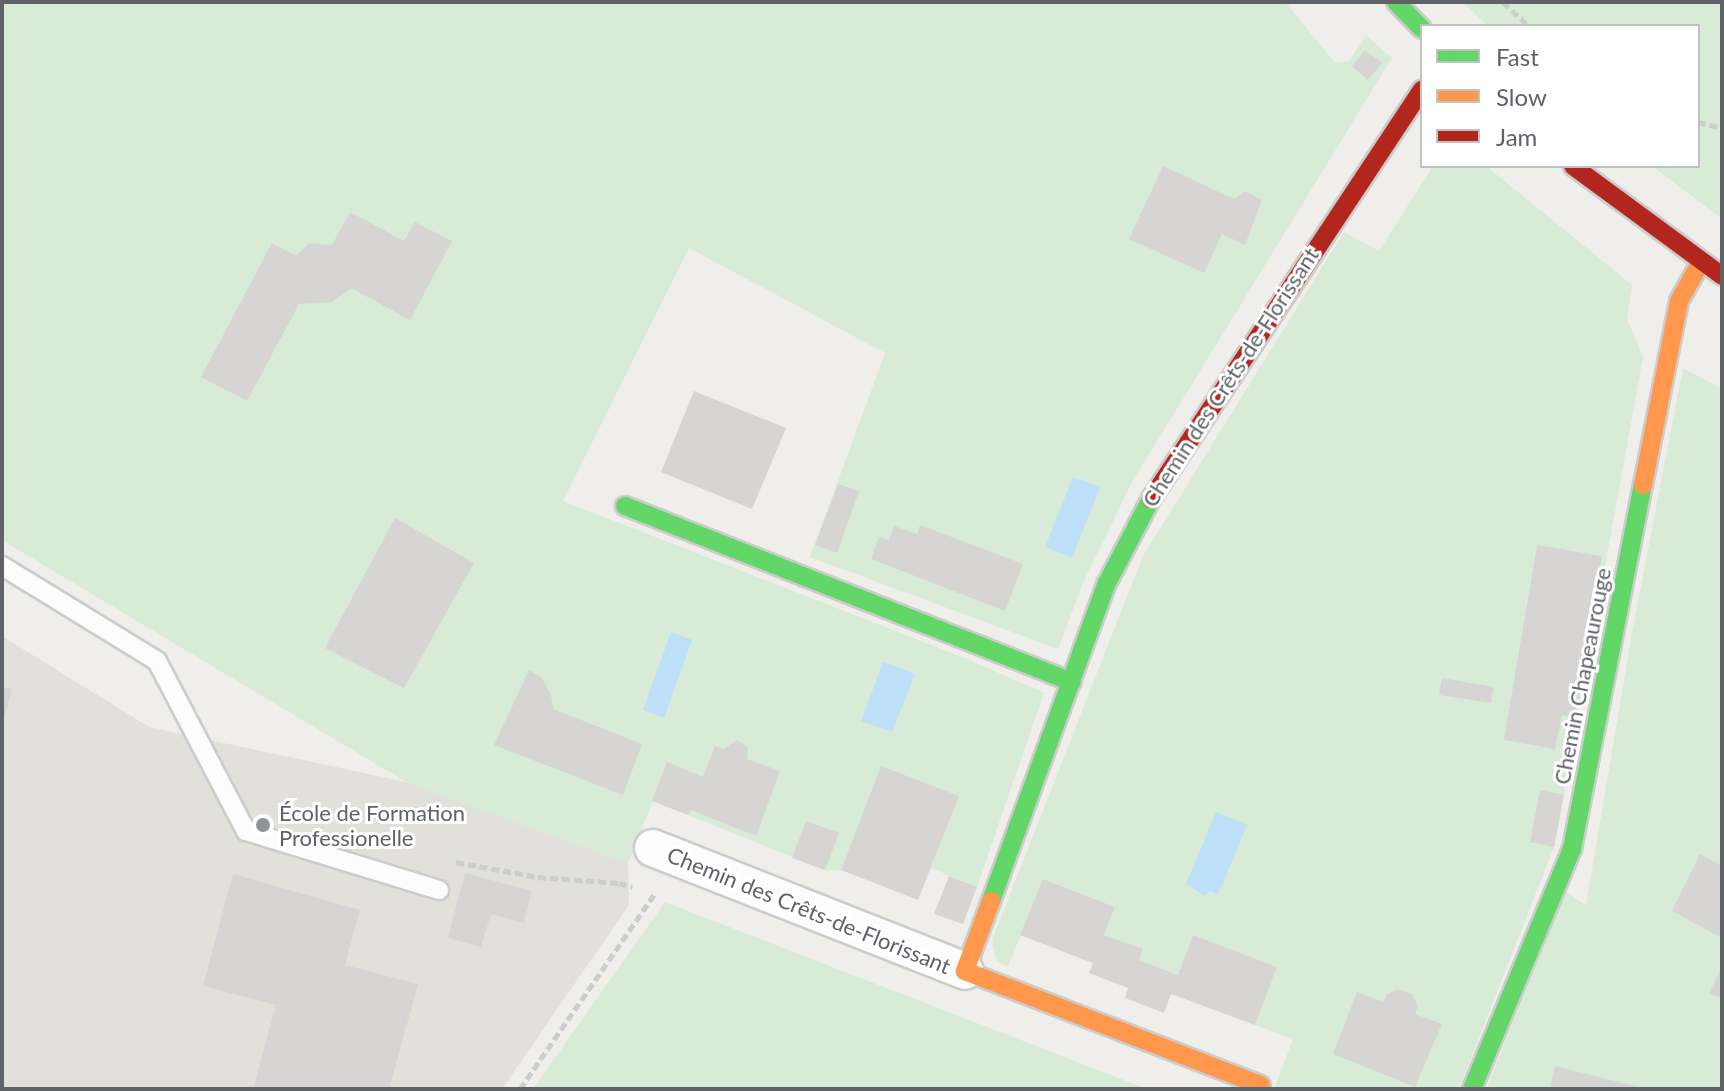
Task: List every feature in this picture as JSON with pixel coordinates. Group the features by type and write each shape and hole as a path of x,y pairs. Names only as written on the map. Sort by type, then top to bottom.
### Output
{"street":[{"path":"1396,2 1420,27"},
{"name":"Chemin des Crêts-de-Florissant","path":"965,971 1107,583 1144,509 1420,93"},
{"path":"1576,168 1722,276"},
{"name":"Chemin Chapeaurouge","path":"1472,1089 1572,849 1679,301 1701,262"},
{"path":"625,506 1072,682"},
{"name":"Chemin des Crêts-de-Florissant","path":"653,848 1261,1085"}],"lane":[{"path":"2,566 157,661 246,831 439,890"}],"path":[{"path":"1503,2 1527,24"},
{"path":"1700,122 1722,128"},
{"path":"439,890 450,860 538,877 619,883 654,895 520,1089"}],"shaded area":[{"name":"École de Formation Professionelle","path":"2,636 149,727 406,782 628,863 629,905 502,1089 2,1089"}],"green space":[{"path":"2,2 1285,2 1335,63 1349,61 1366,35 1392,58 1132,482 1083,583 1058,649 810,557 885,353 689,248 563,501 967,659 1044,693 977,887 931,868 958,796 881,767 841,870 825,870 653,801 628,863 406,782 2,540"},
{"path":"1463,2 1722,2 1722,219 1655,168 1700,168 1700,24 1486,24"},
{"path":"1432,168 1488,168 1632,285 1627,319 1643,357 1554,847 1459,1089 1274,1089 1293,1039 1255,1025 1277,967 1193,935 1178,975 1139,960 1142,949 1104,935 1115,907 1043,879 1008,967 996,960 992,940 1143,556 1344,232 1379,251"},
{"path":"1683,368 1722,389 1722,1089 1486,1089 1566,892 1586,905 1632,633"},
{"path":"665,902 1147,1089 533,1089"}],"water":[{"path":"1073,477 1100,487 1072,558 1045,547"},
{"path":"671,632 692,640 664,718 643,710"},
{"path":"883,662 915,674 892,732 861,721"},
{"path":"1216,812 1247,825 1218,895 1210,891 1205,896 1186,884"}],"building":[{"path":"1365,50 1382,63 1368,80 1352,66"},
{"path":"1163,166 1234,199 1246,191 1262,200 1245,245 1222,234 1204,273 1129,239"},
{"path":"350,212 404,241 415,222 452,241 410,320 351,288 332,302 299,304 247,401 201,377 272,243 296,256 309,243 332,245"},
{"path":"694,391 786,428 752,509 661,472"},
{"path":"838,484 859,491 837,553 815,545"},
{"path":"395,518 474,563 404,688 325,648"},
{"path":"920,525 1023,564 1005,611 871,559 879,537 889,540 894,526 917,534"},
{"path":"1537,545 1602,556 1575,718 1562,715 1555,749 1504,740"},
{"path":"529,670 541,677 551,694 553,709 642,744 623,795 494,745"},
{"path":"1442,678 1494,687 1491,703 1439,695"},
{"path":"2,687 12,689 3,723 2,723"},
{"path":"737,740 748,748 747,759 780,771 756,836 691,810 688,815 652,801 667,762 703,777 715,746 723,749"},
{"path":"881,766 959,796 918,900 841,870"},
{"path":"1540,790 1564,795 1554,847 1530,842"},
{"path":"806,821 839,833 825,870 792,858"},
{"path":"1700,854 1722,866 1722,938 1672,911"},
{"path":"465,873 532,891 524,923 491,914 481,947 448,938"},
{"path":"233,874 360,910 345,965 418,984 389,1089 253,1089 276,1005 203,986"},
{"path":"949,876 977,887 963,924 934,914"},
{"path":"1043,879 1115,907 1104,935 1143,949 1139,960 1178,975 1193,935 1277,967 1255,1025 1171,994 1164,1013 1125,998 1128,988 1089,973 1093,963 1020,935"},
{"path":"1722,967 1722,999 1709,993"},
{"path":"1398,989 1413,995 1418,1006 1415,1014 1442,1024 1415,1087 1333,1054 1357,992 1384,1002 1386,995"},
{"path":"1555,1066 1643,1088 1643,1089 1550,1089"}],"traffic: fast":[{"path":"1396,2 1420,27"},
{"path":"1472,1089 1572,849 1643,485"},
{"path":"991,901 1107,583 1151,499"},
{"path":"625,506 1072,682"}],"traffic: slow":[{"path":"1643,485 1679,301 1701,262"},
{"path":"991,901 965,971 1261,1085"}],"traffic: jam":[{"path":"1151,499 1420,93"},
{"path":"1576,168 1722,276"}],"place":[{"name":"École de Formation Professionelle","path":"263,825"}]}
